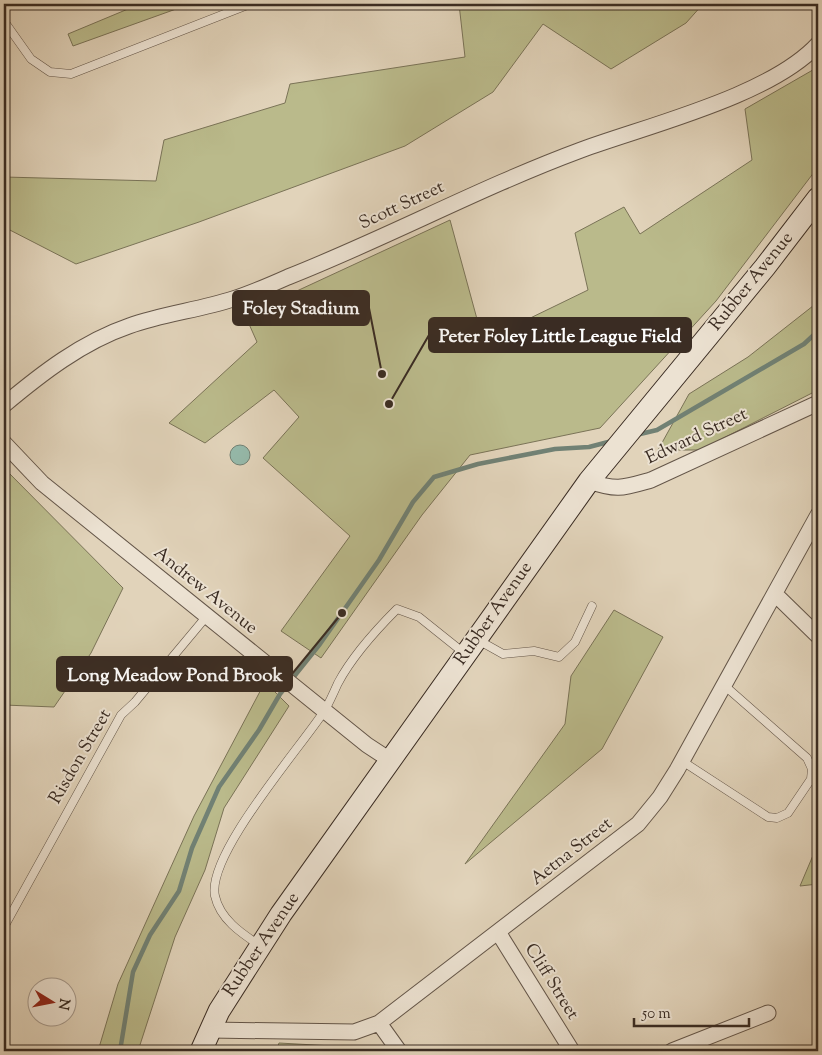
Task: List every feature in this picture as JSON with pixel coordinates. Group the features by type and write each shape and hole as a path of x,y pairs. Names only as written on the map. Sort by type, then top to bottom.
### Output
{"street":[{"name":"Scott Street","path":"4,405 56,365 92,342 113,332 130,325 234,299 326,261 488,187 580,150 720,101 754,87 788,68 818,44"},
{"name":"Rubber Avenue","path":"201,1051 219,1011 260,946 595,473 765,267 818,198"},
{"name":"Edward Street","path":"595,473 610,488 625,487 651,480 818,403"},
{"name":"Andrew Avenue","path":"4,444 42,483 206,617 367,745 390,760"},
{"name":"Aetna Street","path":"210,1030 354,1032 379,1023 638,824 660,797 682,761 818,515"},
{"path":"775,594 818,636"},
{"name":"Cliff Street","path":"498,932 572,1051"},
{"path":"672,1051 768,1013"},
{"path":"379,1023 400,1051"}],"lane":[{"path":"4,21 31,59 50,72 71,74 250,4"},
{"path":"260,946 242,934 221,913 214,895 216,871 270,782 324,710 339,682 373,633 397,609 419,618 471,647 503,654 534,651 559,657 575,642 592,606"},
{"name":"Risdon Street","path":"4,927 121,715 206,617"},
{"path":"682,761 768,817 777,818 788,813 811,779 812,769 806,758 725,686"}],"shaded area":[{"path":"140,4 190,4 73,46 68,34"},
{"path":"459,4 703,4 686,23 611,69 543,24 493,92 405,146 199,222 76,264 4,227 4,177 156,181 164,140 285,103 290,84 465,57"},
{"path":"818,67 818,167 716,301 600,428 470,455 422,515 321,658 281,631 350,536 263,458 299,417 274,390 205,443 169,423 257,342 245,315 450,220 483,341 588,290 575,233 624,207 640,234 752,160 745,109"},
{"path":"818,302 818,390 700,450 658,450 689,394 748,357"},
{"path":"240,445 247,448 250,455 247,462 240,465 233,462 230,455 233,448"},
{"path":"4,468 123,588 91,653 54,707 4,705"},
{"path":"614,610 663,637 602,749 465,864 565,724 571,676"},
{"path":"265,682 289,706 224,808 205,870 175,937 138,1051 98,1051 118,984 194,816"},
{"path":"818,844 818,884 800,886 817,846"},
{"path":"279,1043 351,1047 351,1051 276,1051"}],"waterway":[{"path":"636,435 657,430 804,344 818,331"},
{"path":"120,1051 133,972 150,935 179,891 192,848 219,787 259,730 280,694 320,644 379,560 413,502 434,477 478,464 555,449 589,447 612,441"}],"place":[{"name":"Foley Stadium","path":"382,374"},
{"name":"Peter Foley Little League Field","path":"389,404"},
{"name":"Long Meadow Pond Brook","path":"342,613"}]}
